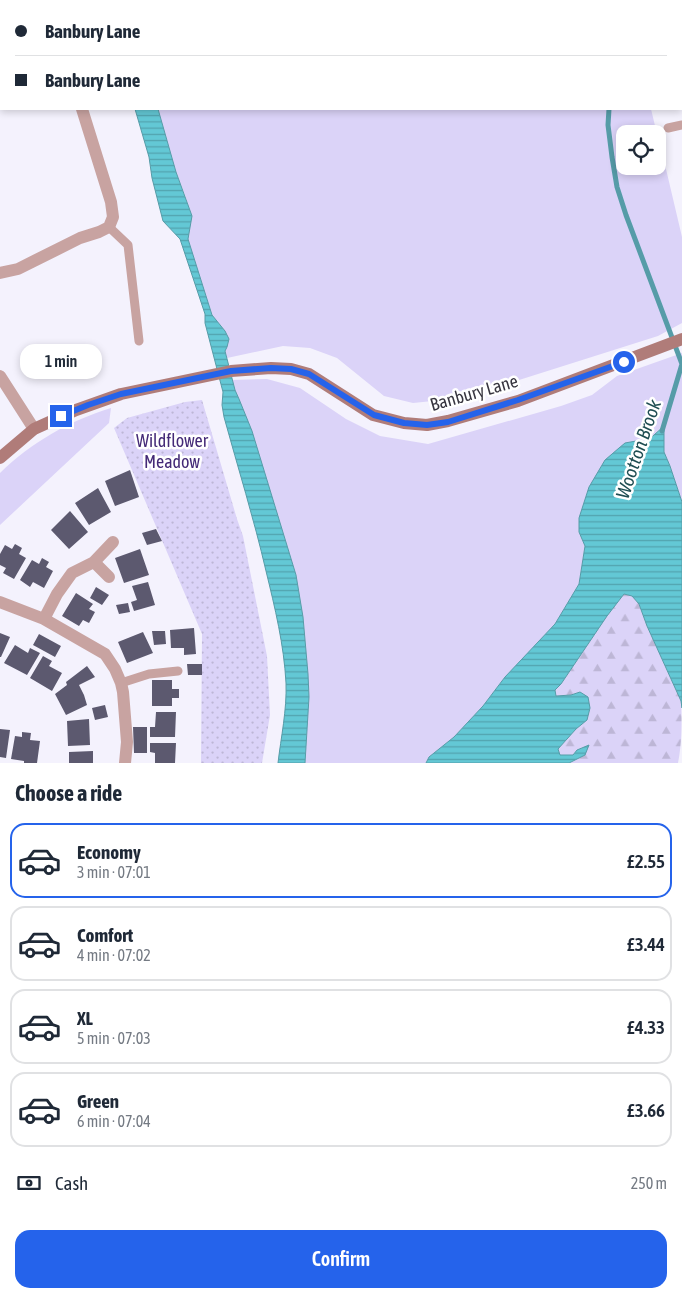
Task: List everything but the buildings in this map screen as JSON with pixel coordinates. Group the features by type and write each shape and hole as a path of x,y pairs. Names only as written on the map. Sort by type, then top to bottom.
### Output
{"street":[{"path":"0,273 18,269 80,238 100,232 108,226 113,217 111,202 82,110"},
{"name":"Banbury Lane","path":"0,458 34,429 99,401 121,394 231,371 291,369 309,374 374,415 404,423 427,425 448,422 518,400 682,339"},
{"path":"0,376 34,429"},
{"path":"44,619 72,573 94,562 113,542"},
{"path":"94,562 109,577"},
{"path":"0,602 44,619 105,654 115,669 123,692 127,742 125,763"}],"lane":[{"path":"668,128 682,125"},
{"path":"108,226 128,245 139,341"},
{"path":"121,683 149,674 178,671"}],"green space":[{"path":"158,110 651,110 655,125 616,125 616,175 666,175 666,169 682,237 682,323 658,336 462,398 413,403 384,396 337,358 310,348 283,346 227,358 225,331 212,315 187,239 190,220 188,204 173,164"},
{"path":"682,353 682,502 664,452 663,426 645,443 636,441 579,532 585,545 579,584 555,624 505,677 483,706 454,737 429,757 426,763 305,763 309,697 308,674 303,617 296,575 232,380 267,379 300,388 346,419 380,436 428,444 561,406 592,395 617,376"},
{"name":"Wildflower Meadow","path":"202,400 243,536 267,656 270,715 262,763 201,763 202,634 114,428 127,418 185,402"},
{"path":"111,408 109,423 0,525 0,473 38,442 80,419"},
{"path":"624,594 632,596 639,604 681,701 678,763 569,763 585,755 583,747 573,755 560,755 558,749 587,720 580,692 556,696 555,690"}],"water":[{"path":"135,110 158,110 176,172 192,216 188,239 212,315 229,339 225,351 235,390 252,431 296,575 303,617 308,674 309,697 305,763 278,763 285,713 286,683 276,613 224,417 222,405 223,392 205,323 205,314 180,239 163,221 152,178 149,157"},
{"path":"664,426 664,452 682,502 682,708 681,701 639,604 632,596 624,594 555,690 556,696 580,692 588,697 590,708 587,720 558,749 560,755 573,755 577,750 589,745 585,755 569,763 426,763 429,757 454,737 483,706 505,677 555,624 579,584 585,546 579,532 579,518 589,487 605,460 625,443 636,441 645,443"}],"waterway":[{"name":"Wootton Brook","path":"609,110 608,125 617,187 682,364 662,431"}],"route":[{"path":"61,416 121,394 231,371 271,368 291,369 309,374 374,415 388,420 427,425 448,422 518,400 624,362"}]}
